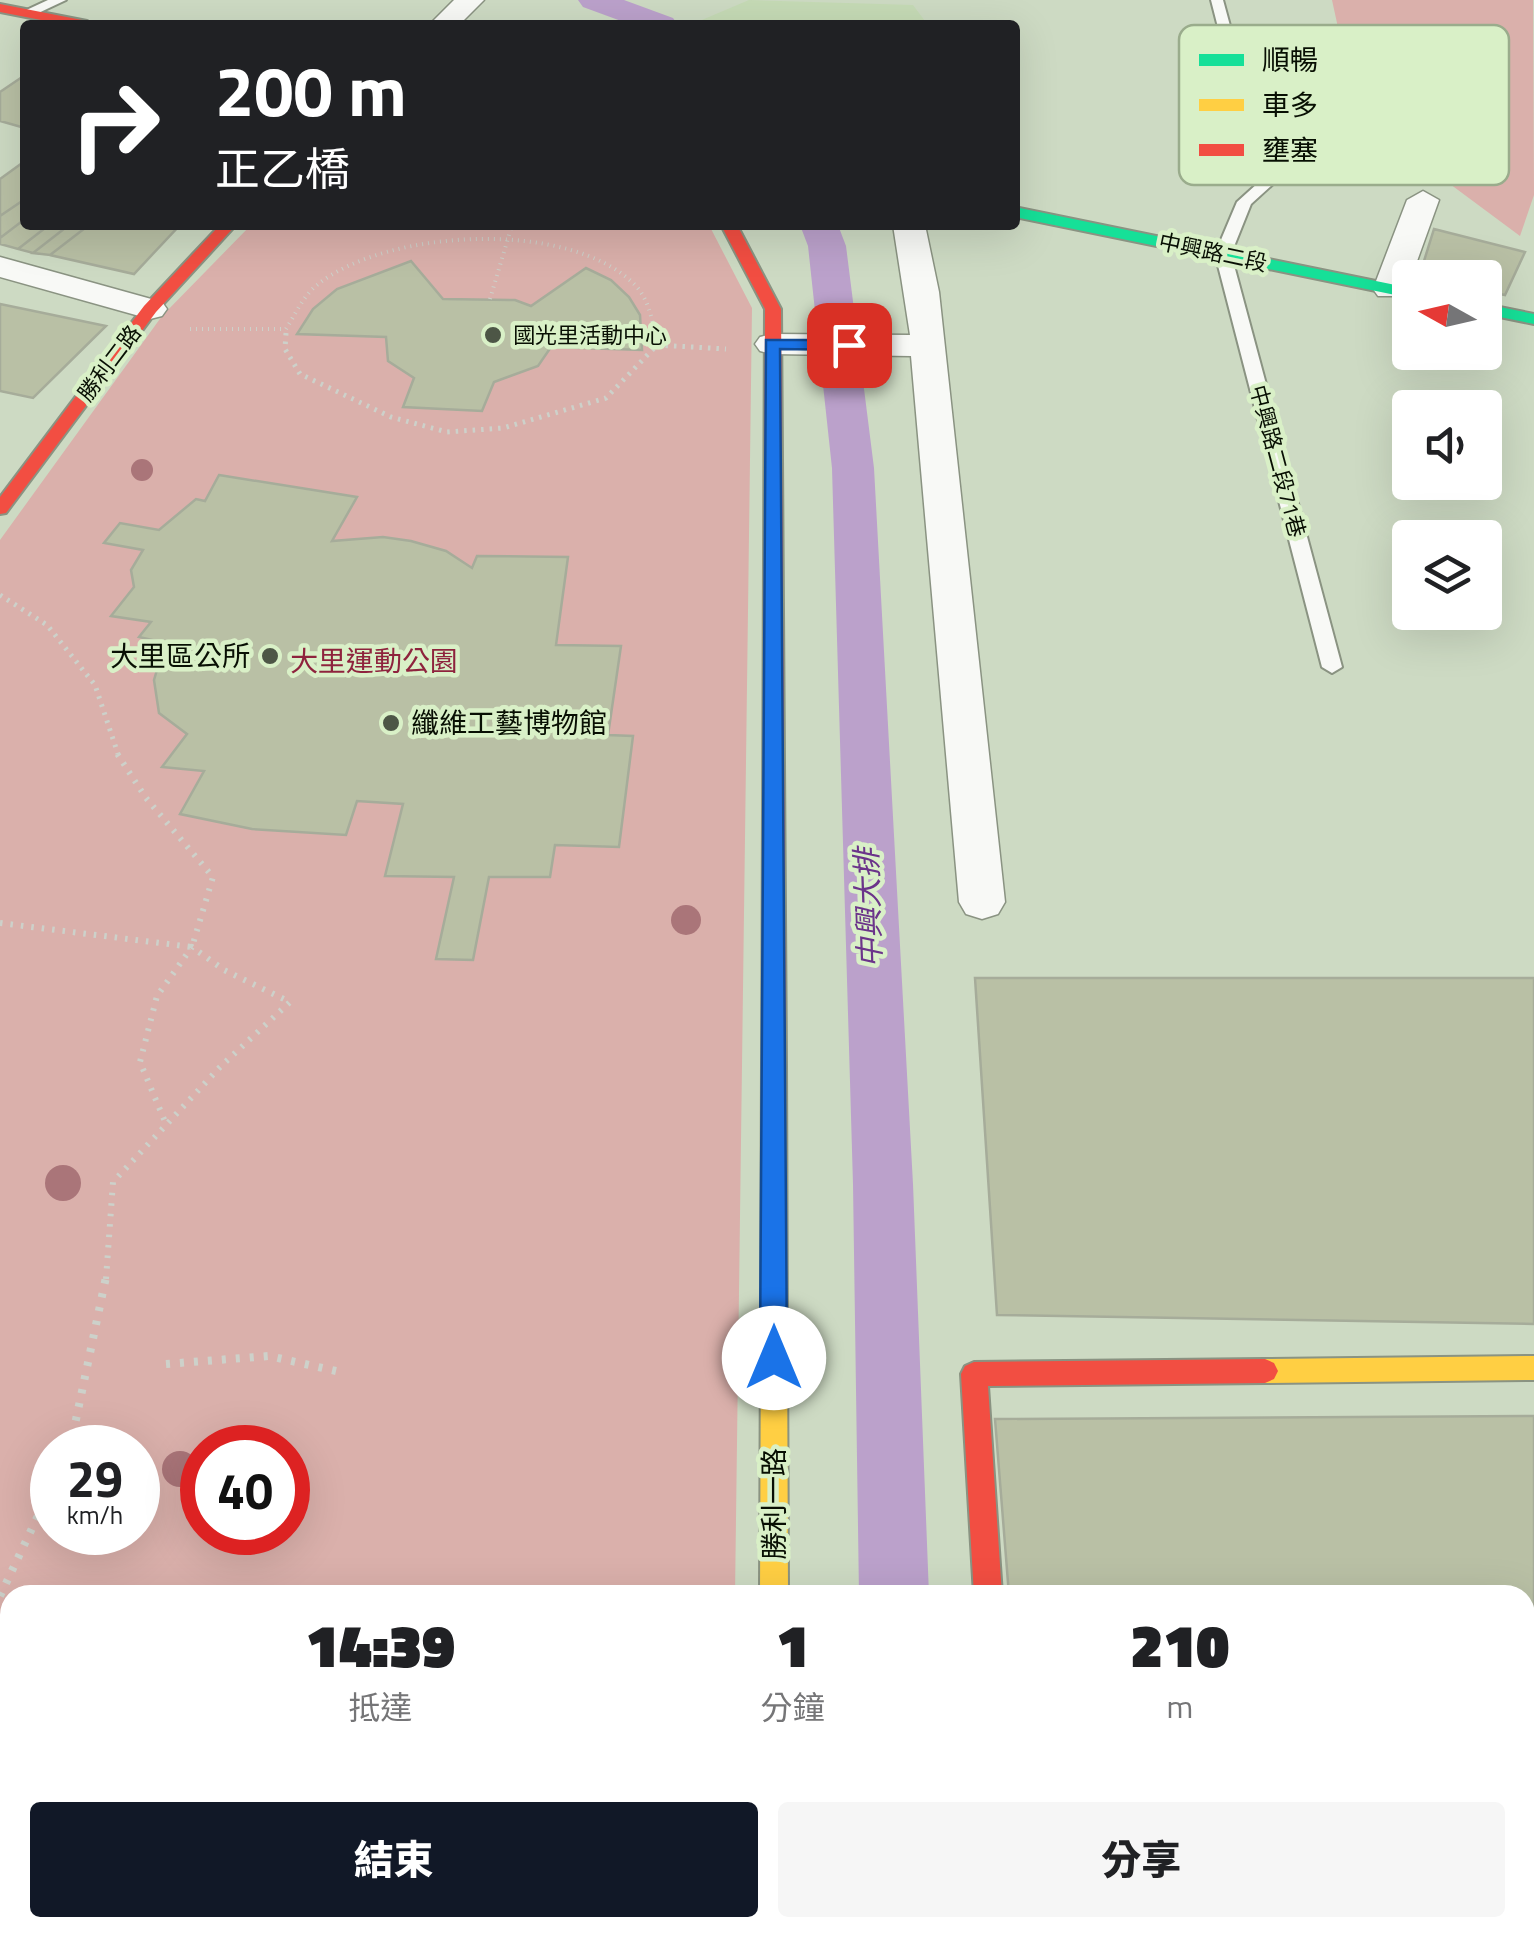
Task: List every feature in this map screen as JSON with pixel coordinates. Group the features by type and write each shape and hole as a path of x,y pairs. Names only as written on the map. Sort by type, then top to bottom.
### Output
{"street":[{"path":"448,20 470,0"},
{"path":"0,8 62,20"},
{"path":"1408,260 1423,200"},
{"name":"中興路二段","path":"1020,213 1392,289"},
{"name":"勝利二路","path":"0,509 150,309 223,230"},
{"name":"勝利一路","path":"732,230 773,309 774,1585"},
{"path":"910,230 921,265 926,346 955,563 982,902"},
{"path":"0,267 150,309"},
{"path":"1502,312 1534,319"},
{"path":"772,344 926,346"},
{"path":"987,1585 974,1374 1534,1368"}],"lane":[{"path":"27,13 60,0"},
{"path":"1218,0 1225,25"},
{"path":"1224,254 1244,202 1265,185"},
{"name":"中興路二段71巷","path":"1224,254 1332,667"}],"path":[{"path":"490,300 511,230"},
{"path":"657,345 653,317 636,284 569,250 508,239 450,242 372,257 317,286 286,329 285,349 300,374 391,418 447,432 503,428 606,398 657,345 732,350"},
{"path":"178,330 286,329"},
{"path":"0,595 47,625 94,685 112,747 146,798 213,876 192,947 157,996 140,1062 166,1124"},
{"path":"0,924 192,947 224,970 290,1002 112,1182 105,1294 75,1425"},
{"path":"166,1364 269,1356 336,1371"},
{"path":"5,1585 30,1533"}],"shaded area":[{"path":"749,0 913,5 924,20 702,20"}],"green space":[{"path":"1332,0 1533,0 1534,195 1520,236 1451,185 1509,185 1509,25 1337,25"},
{"name":"大里運動公園","path":"246,230 712,230 752,308 735,1585 0,1585 0,540 162,316"}],"building":[{"path":"20,78 20,127 0,121 0,92"},
{"path":"20,165 20,202 0,216 0,179"},
{"path":"20,202 20,223 0,238 0,216"},
{"path":"20,223 20,230 43,230 18,249 0,244 0,238"},
{"path":"1434,229 1525,252 1505,295 1502,260 1424,260"},
{"path":"43,230 63,230 33,253 18,249"},
{"path":"63,230 82,230 50,255 33,253"},
{"path":"82,230 175,230 134,274 50,255"},
{"name":"國光里活動中心","path":"411,261 443,299 515,300 531,306 586,268 611,280 629,297 640,315 642,350 551,347 538,366 494,382 482,411 403,407 414,378 388,361 386,337 297,334 313,309 337,289"},
{"path":"0,304 106,326 33,398 0,391"},
{"name":"纖維工藝博物館","path":"219,475 357,497 332,541 383,537 411,541 446,551 472,568 477,556 568,557 556,645 621,646 608,735 633,736 619,847 555,845 550,877 489,877 473,960 436,959 454,877 385,876 403,804 357,801 346,835 252,829 180,814 204,771 162,767 187,734 159,713 154,680 165,643 139,637 151,622 111,616 134,587 131,570 143,550 104,543 120,523 159,530 196,499 205,501"},
{"path":"975,978 1534,978 1534,1324 997,1315"},
{"path":"1534,1416 1534,1585 1008,1585 995,1419"}],"waterway":[{"name":"中興大排","path":"594,0 648,20"},
{"name":"中興大排","path":"821,230 827,246 853,468 883,1184 894,1585"}],"traffic: fast":[{"path":"1020,213 1392,289"},
{"path":"1502,312 1534,319"}],"traffic: slow":[{"path":"774,1066 774,1585"},
{"path":"1265,1371 1534,1368"}],"traffic: jam":[{"path":"0,8 61,20"},
{"path":"0,509 150,309 223,230"},
{"path":"732,230 773,309 774,1066"},
{"path":"987,1585 974,1374 1265,1371"}],"place":[{"name":"國光里活動中心","path":"493,335"},
{"name":"大里區公所","path":"270,656"},
{"name":"纖維工藝博物館","path":"391,723"}],"route":[{"path":"774,1358 772,344 849,345"}]}
